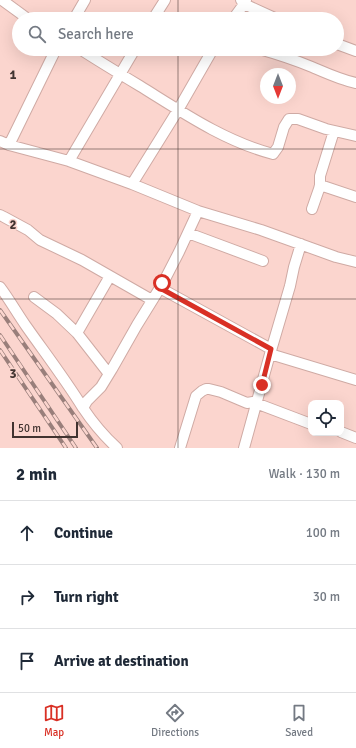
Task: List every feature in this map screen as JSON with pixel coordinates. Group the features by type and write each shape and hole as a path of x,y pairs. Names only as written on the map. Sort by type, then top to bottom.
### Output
{"street":[{"path":"1,0 18,12"},
{"path":"78,12 85,0"},
{"path":"157,12 164,0"},
{"path":"237,12 243,1 264,12"},
{"path":"344,47 356,51"},
{"path":"52,56 4,143 69,161 132,184 198,211 261,230 336,257 356,262"},
{"path":"91,56 178,110 228,138 256,150 273,154 278,147 284,127 289,119 298,119 326,129 356,136"},
{"path":"69,161 131,56"},
{"path":"132,184 178,110 209,56"},
{"path":"283,56 356,83"},
{"path":"312,209 320,185 320,176 334,131"},
{"path":"320,185 356,197"},
{"path":"83,408 87,401 101,387 160,288 198,211"},
{"path":"0,215 28,230 40,240 82,260 152,300"},
{"path":"188,233 263,261"},
{"path":"244,448 301,244"},
{"path":"77,332 110,276"},
{"path":"0,287 83,408 100,431 117,448"},
{"path":"160,288 270,352 356,380"},
{"path":"34,297 57,314 77,332 109,374"},
{"path":"180,448 196,396 206,389 221,392 247,403 253,402 308,423"},
{"path":"344,433 356,438"}],"railway":[{"path":"0,310 97,448"},
{"path":"0,335 76,448"},
{"path":"0,350 66,448"}],"route":[{"path":"162,283 160,288 271,349 262,385"}]}
